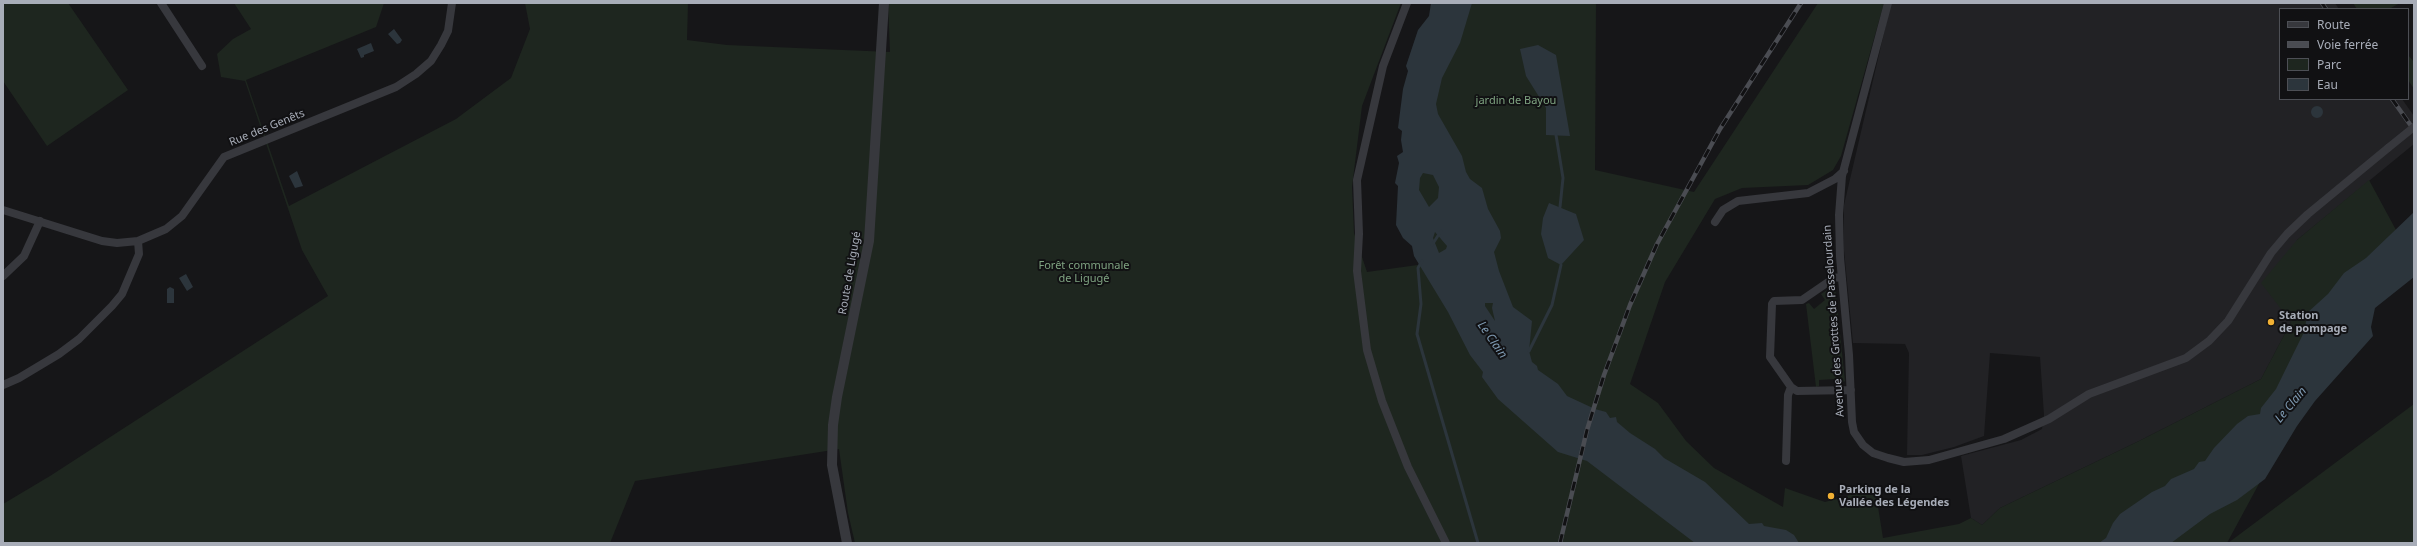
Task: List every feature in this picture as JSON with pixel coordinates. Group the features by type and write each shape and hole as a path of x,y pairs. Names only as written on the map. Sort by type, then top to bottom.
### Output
{"street":[{"path":"161,3 202,66"},
{"name":"Rue des Genêts","path":"3,210 102,241 116,243 138,241 166,229 182,216 224,157 396,87 416,74 432,61 442,45 448,31 452,3"},
{"name":"Route de Ligugé","path":"847,543 832,465 833,425 837,397 869,241 884,3"},
{"path":"1407,3 1383,66 1357,180 1359,234 1357,271 1367,350 1394,435 1446,543"},
{"name":"Avenue des Grottes de Passelourdain","path":"1888,3 1844,171 1839,215 1841,277 1854,432 1863,445 1874,453 1899,460 1929,460 2004,439 2049,419 2089,394 2186,358 2209,341 2228,321 2271,253 2288,234 2308,214 2414,127"},
{"path":"1715,222 1723,210 1738,201 1808,193 1835,179 1844,171"},
{"path":"3,276 24,256 40,221"},
{"path":"3,385 19,378 59,354 78,340 112,306 122,294 138,254 138,241"},
{"path":"1841,277 1834,278 1802,300 1774,301 1772,304 1770,357 1791,387 1797,391 1851,390"},
{"path":"1786,461 1788,395 1791,387"}],"shaded area":[{"path":"1891,3 2335,3 2338,8 2279,8 2279,100 2403,100 2414,116 2414,144 2297,240 2291,322 2261,379 2139,441 2000,508 1982,525 1971,518 1961,456 2021,440 2042,429 2044,415 2040,357 1990,353 1984,436 1954,447 1922,455 1907,455 1909,353 1905,344 1853,343 1844,250 1844,205"}],"green space":[{"path":"3,3 68,3 128,90 47,146 3,81"},
{"name":"Forêt communale de Ligugé","path":"234,3 384,3 376,27 246,80 289,206 456,119 511,78 530,29 525,3 688,3 687,40 727,45 890,52 888,3 1401,3 1362,106 1352,187 1354,233 1367,272 1432,263 1412,182 1442,43 1466,3 1596,3 1595,170 1694,192 1818,3 1884,3 1841,156 1833,170 1808,185 1742,188 1715,199 1665,282 1630,384 1658,403 1686,441 1714,468 1783,507 1785,488 1825,502 1875,488 1883,538 1959,524 1971,518 1982,525 2000,508 2139,441 2261,379 2291,322 2261,283 2297,240 2369,180 2396,230 2227,543 855,543 848,513 839,449 635,481 610,543 3,543 3,504 50,476 328,296 302,250 245,81 221,77 217,54 233,39 251,29"},
{"path":"2353,3 2400,3 2391,8 2356,8"},
{"path":"2409,56 2414,62 2414,89 2409,82"},
{"path":"1835,285 1845,381 1837,387 1834,386 1834,379 1819,380 1819,386 1816,387 1806,304 1809,303 1814,309 1825,300 1821,294"},
{"path":"2414,404 2414,543 2228,543"}],"water":[{"name":"Le Clain","path":"1431,3 1472,3 1460,43 1442,78 1436,104 1438,114 1462,156 1466,172 1470,179 1482,188 1488,209 1500,231 1501,238 1494,252 1499,271 1513,307 1532,321 1529,351 1532,362 1537,366 1538,370 1558,384 1567,396 1595,409 1606,412 1610,418 1616,417 1617,422 1630,433 1655,449 1664,458 1705,482 1749,524 1762,523 1764,526 1786,530 1794,535 1799,543 1695,543 1587,461 1558,452 1498,399 1482,377 1483,372 1470,355 1448,312 1414,256 1412,246 1403,238 1396,225 1398,186 1395,183 1399,163 1397,156 1403,152 1401,140 1402,131 1398,128 1403,89 1408,71 1406,66 1418,30 1429,16","holes":["1423,173 1433,175 1439,187 1438,198 1429,207 1419,190 1420,178","1435,232 1447,246 1446,249 1439,253 1433,238","1485,303 1493,303 1492,308 1495,321 1485,306"]},
{"path":"394,29 402,40 397,44 388,34"},
{"path":"371,43 374,51 364,55 364,57 361,58 357,49"},
{"path":"1538,45 1556,55 1570,136 1546,135 1546,108 1526,76 1520,49"},
{"path":"2315,106 2319,106 2323,112 2319,118 2315,118 2311,114 2311,110"},
{"path":"297,171 303,186 295,188 289,176"},
{"path":"1549,203 1576,214 1584,240 1561,265 1548,258 1541,234 1543,218"},
{"name":"Le Clain","path":"2414,212 2414,277 2375,308 2371,327 2373,336 2315,401 2297,426 2265,479 2237,500 2210,514 2171,543 2099,543 2106,538 2113,523 2120,514 2152,492 2165,486 2171,479 2194,469 2199,462 2205,461 2214,448 2237,424 2248,416 2260,414 2261,408 2276,389 2305,330 2307,313 2328,294 2344,273 2366,258"},
{"path":"186,274 193,287 187,291 179,278"},
{"path":"170,287 174,289 174,303 167,303 167,289"}],"waterway":[{"path":"1556,135 1563,178 1560,207"},
{"path":"1432,245 1441,231"},
{"path":"1422,261 1418,268 1421,304 1417,334 1478,543"},
{"path":"1529,351 1552,305 1561,265"}],"railway":[{"path":"1560,543 1587,430 1604,375 1630,305 1657,244 1720,129 1801,3"},
{"path":"2322,3 2325,8"},
{"path":"2393,100 2414,130"}],"place":[{"name":"Station de pompage","path":"2271,322"},
{"name":"Parking de la Vallée des Légendes","path":"1831,496"}],"park label":[{"name":"jardin de Bayou","path":"1516,101"}]}
